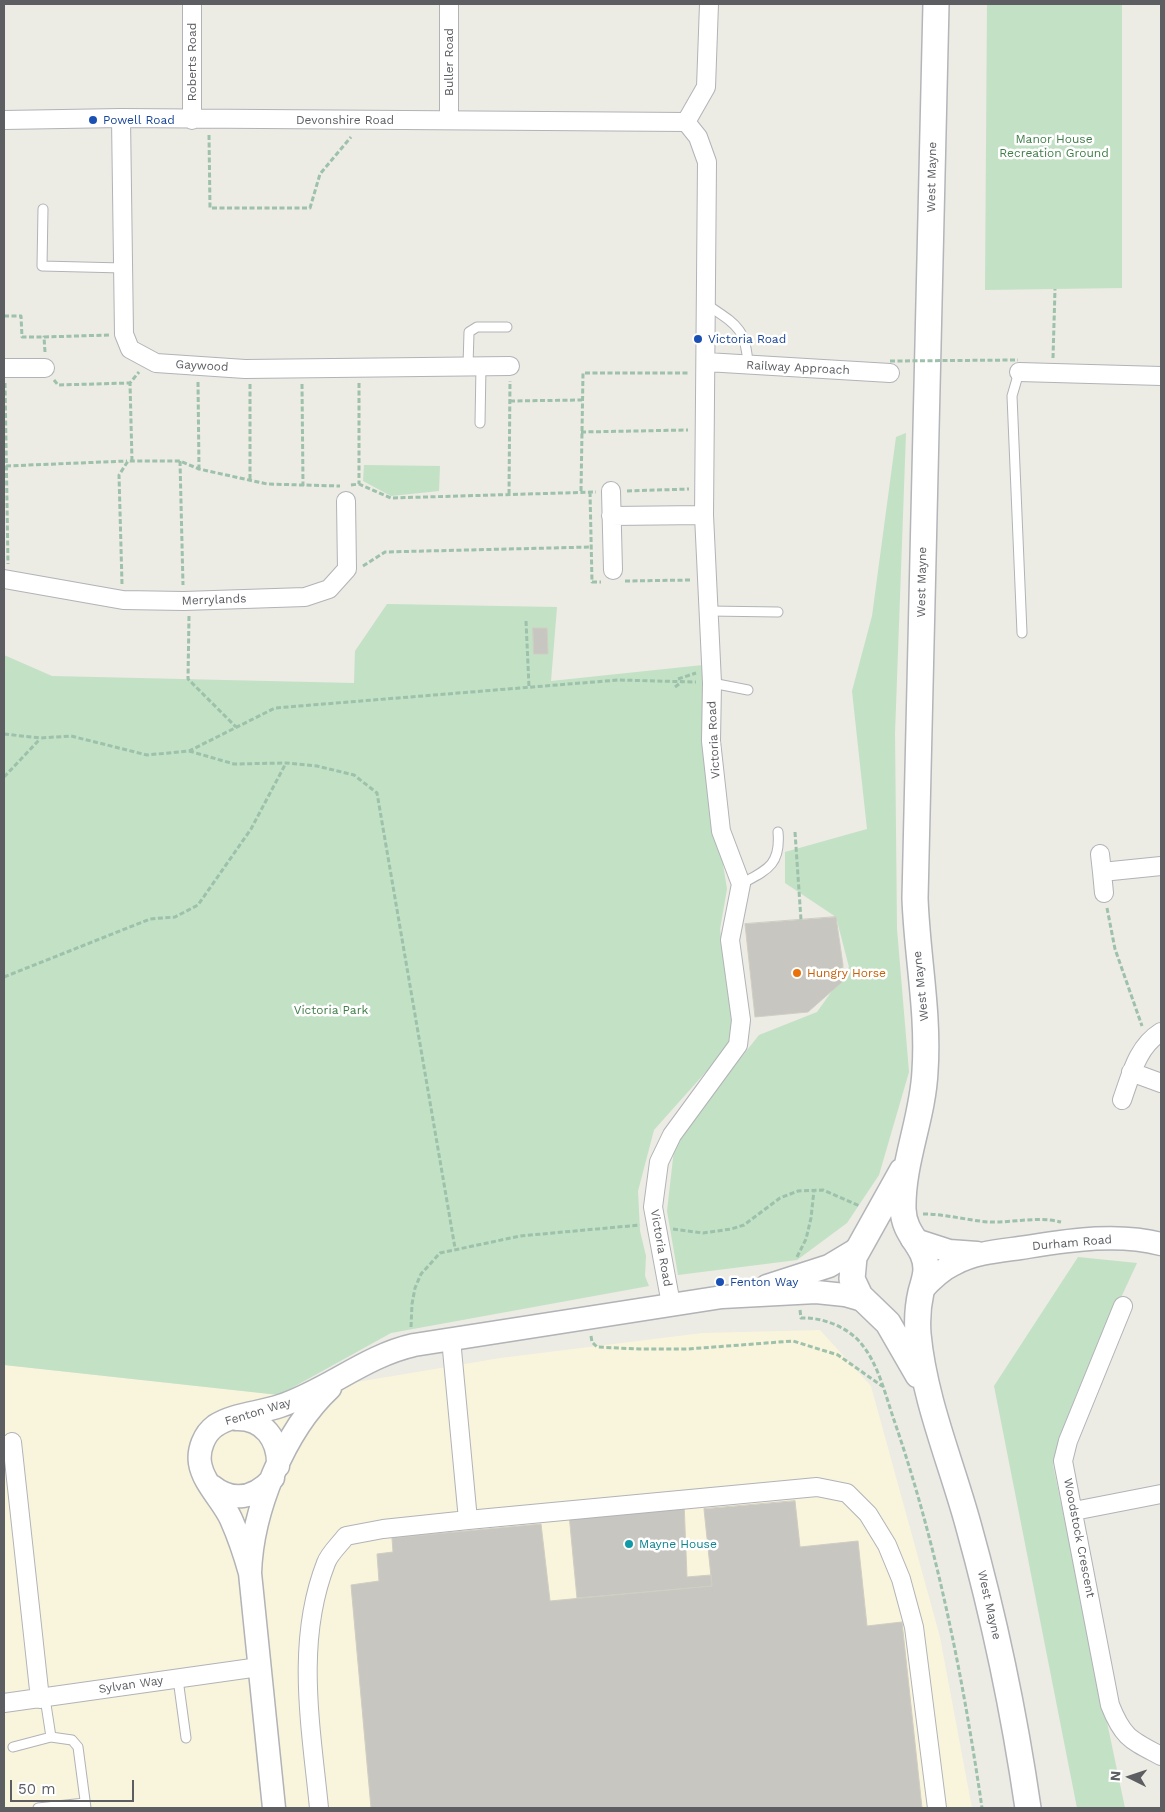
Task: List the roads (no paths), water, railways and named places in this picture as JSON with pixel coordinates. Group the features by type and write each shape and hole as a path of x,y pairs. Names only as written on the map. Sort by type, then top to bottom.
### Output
{"main road":[{"name":"West Mayne","path":"932,1406 918,1333 926,1261 907,1229 903,1212 908,1157 923,1099 926,1063 925,1014 915,898 936,4"},
{"name":"West Mayne","path":"908,1157 890,1195 859,1248 851,1268 852,1279 855,1289 888,1323 913,1364 932,1406 952,1466 998,1641 1012,1709 1028,1808"},
{"path":"859,1248 873,1235 883,1231 901,1233 912,1239"},
{"path":"866,1301 878,1306 901,1306 909,1303 922,1291"}],"street":[{"name":"Roberts Road","path":"192,4 192,120"},
{"name":"Buller Road","path":"449,4 449,120"},
{"path":"686,122 706,87 709,4"},
{"name":"Devonshire Road","path":"4,120 121,118 686,122"},
{"path":"121,118 122,268"},
{"name":"Victoria Road","path":"671,1304 653,1207 659,1162 672,1134 738,1045 742,1020 730,940 741,884 721,832 711,742 709,611 704,515 707,162 698,137 686,122"},
{"name":"Gaywood","path":"122,268 124,334 130,349 148,361 198,366 250,368 510,366"},
{"name":"Railway Approach","path":"705,368 748,365 890,367"},
{"path":"1018,366 1052,373 1161,376"},
{"path":"4,368 45,368"},
{"name":"Merrylands","path":"6,579 122,600 186,601 304,597 329,589 347,569 346,490"},
{"path":"612,491 611,516 615,578"},
{"path":"611,516 704,515"},
{"path":"1100,854 1104,893"},
{"path":"1102,872 1161,866"},
{"path":"1122,1100 1140,1054 1157,1035"},
{"path":"1132,1072 1161,1083"},
{"name":"Durham Road","path":"922,1291 939,1273 954,1264 983,1253 1074,1240 1126,1238 1161,1244"},
{"name":"Durham Road","path":"912,1239 949,1250 983,1253"},
{"name":"Fenton Way","path":"722,1297 829,1266 859,1248"},
{"name":"Fenton Way","path":"250,1573 231,1519 202,1469 201,1449 212,1429 230,1419 281,1406 340,1379 367,1361 391,1350 414,1345 722,1297 816,1292 845,1295 866,1301"},
{"name":"Woodstock Crescent","path":"1123,1306 1068,1441 1064,1461 1110,1706 1119,1728 1132,1741 1161,1756"},
{"path":"451,1339 468,1520"},
{"name":"Fenton Way","path":"274,1808 250,1573 250,1552 275,1472 294,1432 305,1417 340,1379"},
{"path":"212,1486 230,1496 244,1497 260,1491 275,1472 278,1455 275,1442 264,1427 252,1420 230,1419"},
{"path":"12,1442 42,1698"},
{"path":"319,1808 306,1675 310,1621 326,1562 346,1536 383,1529 468,1520 817,1487 847,1493 868,1514 887,1545 901,1579 914,1627 937,1808"},
{"path":"1074,1511 1161,1494"},
{"name":"Sylvan Way","path":"4,1703 259,1667"}],"lane":[{"path":"43,209 42,266 122,268"},
{"path":"706,304 736,325 746,339 748,365"},
{"path":"480,423 469,332 477,327 507,327"},
{"path":"1018,366 1012,396 1022,633"},
{"path":"709,611 778,612"},
{"path":"711,677 748,690"},
{"path":"741,884 770,869 779,848 778,832"},
{"path":"178,1678 186,1738"},
{"path":"42,1698 50,1737"},
{"path":"13,1747 50,1737 72,1740 78,1747 85,1806 38,1808"}],"place":[{"name":"Powell Road","path":"93,120"},
{"name":"Victoria Road","path":"698,339"},
{"name":"Hungry Horse","path":"797,973"},
{"name":"Fenton Way","path":"720,1282"},
{"name":"Mayne House","path":"629,1544"}],"park label":[{"name":"Manor House Recreation Ground","path":"1054,146"},
{"name":"Victoria Park","path":"331,1010"}]}
